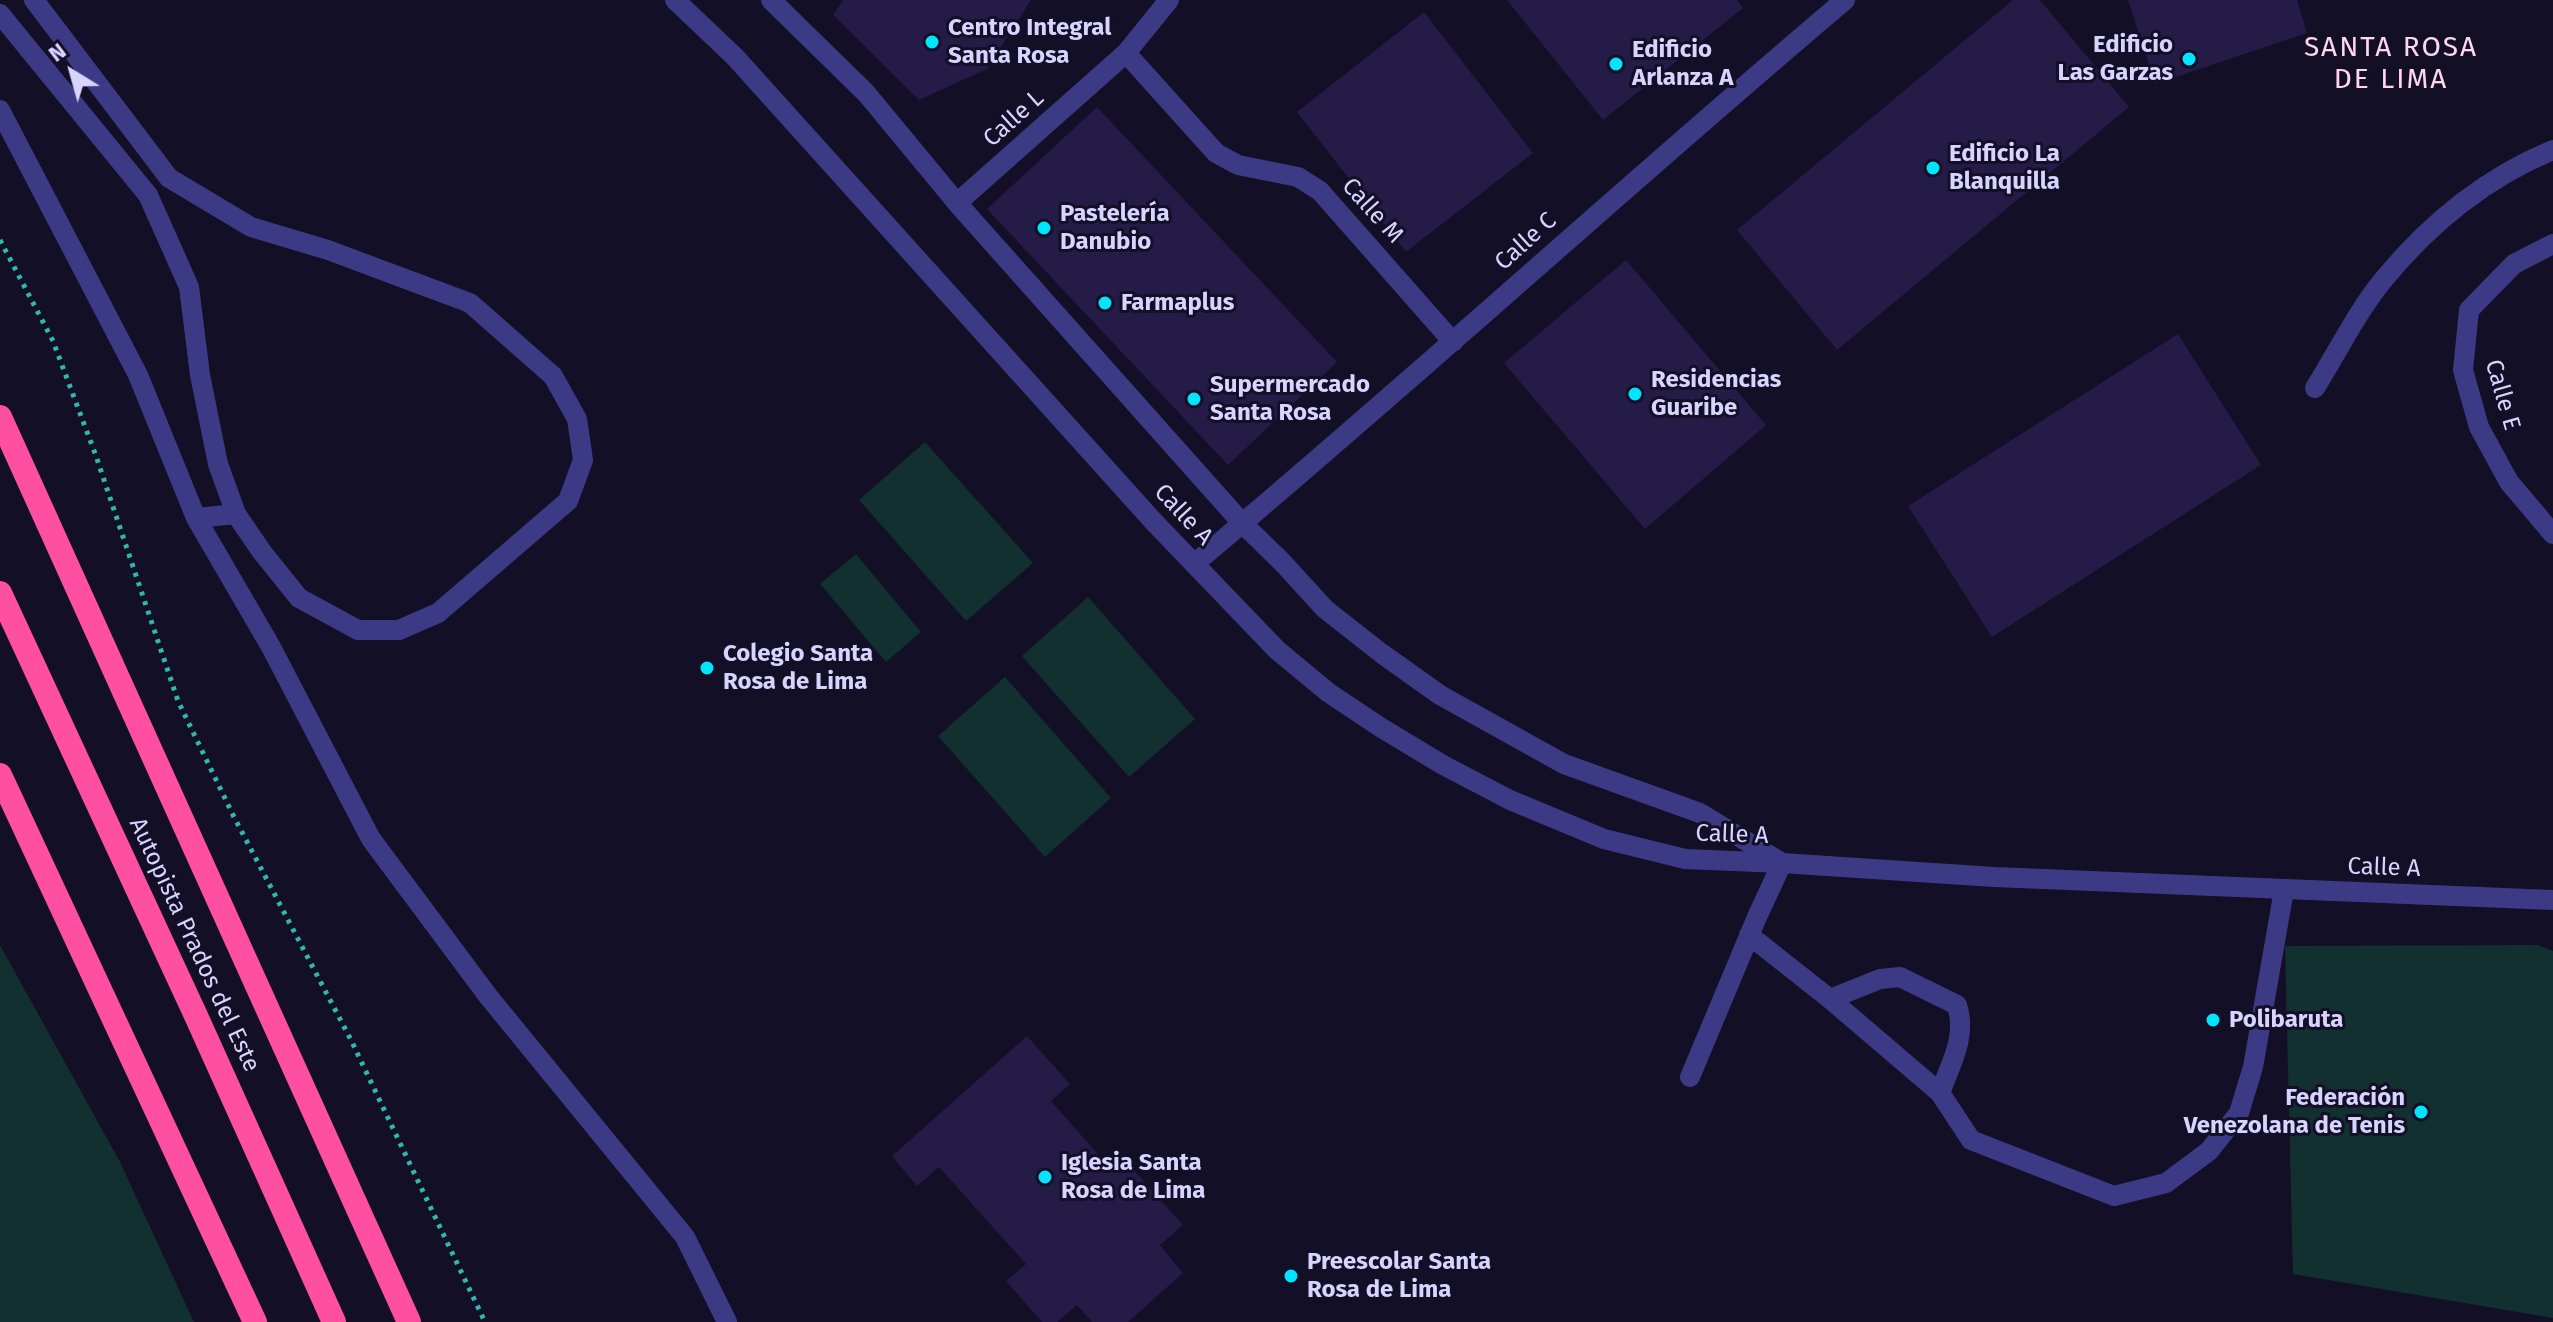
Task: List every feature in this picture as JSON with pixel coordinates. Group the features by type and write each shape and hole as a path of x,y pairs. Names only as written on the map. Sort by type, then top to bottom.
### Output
{"highway":[{"path":"0,417 409,1322"},
{"name":"Autopista Prados del Este","path":"4,601 334,1322"},
{"path":"0,775 255,1322"}],"street":[{"path":"0,14 148,195 189,287 200,375 213,440 236,514 299,598 358,630 399,630 438,613 568,501 583,460 577,419 553,376 470,303 328,250 251,227 169,178 34,0"},
{"name":"Calle A","path":"675,0 735,57 1194,564 1277,650 1329,693 1443,765 1510,800 1604,839 1685,859 1994,877 2553,900"},
{"name":"Calle L","path":"957,203 1126,53 1169,0"},
{"name":"Calle C","path":"1194,564 1845,0"},
{"name":"Calle A","path":"778,2 866,93 957,203 1201,473 1242,523 1325,609 1440,695 1564,764 1700,813 1782,863"},
{"name":"Calle M","path":"1126,53 1216,153 1238,165 1298,177 1320,191 1453,342"},
{"path":"0,110 138,375 196,518 271,647 371,839 488,996 685,1237 727,1322"},
{"path":"2315,388 2383,280 2427,232 2476,190 2520,164 2553,150"},
{"name":"Calle E","path":"2553,244 2514,264 2469,310 2463,370 2479,427 2509,482 2553,534"},
{"path":"196,518 236,514"},
{"path":"1690,1077 1782,863"},
{"path":"1749,935 1940,1093 1971,1140 2114,1196 2166,1183 2209,1151 2239,1113 2253,1067 2284,890"},
{"path":"1830,999 1880,979 1900,977 1957,1005 1962,1020 1962,1035 1940,1093"}],"path":[{"path":"0,240 53,341 96,456 178,701 233,815 351,1040 485,1322"}],"green space":[{"path":"925,442 1033,563 966,621 859,500"},
{"path":"856,554 921,632 886,662 820,584"},
{"path":"1088,597 1195,719 1129,777 1022,656"},
{"path":"1005,677 1111,798 1045,857 938,736"},
{"path":"0,945 120,1162 194,1322 0,1322"},
{"name":"Federación Venezolana de Tenis","path":"2538,945 2553,951 2553,1318 2293,1274 2285,946"}],"building":[{"name":"Centro Integral Santa Rosa","path":"843,0 1031,0 987,69 919,100 833,15"},
{"name":"Edificio Arlanza A","path":"1507,0 1737,0 1743,8 1603,120"},
{"name":"Edificio La Blanquilla","path":"2013,0 2040,0 2129,107 1837,350 1737,230"},
{"name":"Edificio Las Garzas","path":"2128,0 2297,0 2307,33 2155,84"},
{"path":"1424,12 1533,153 1406,252 1297,112"},
{"path":"1097,107 1337,362 1228,465 987,209"},
{"name":"Residencias Guaribe","path":"1626,260 1766,425 1645,529 1504,363"},
{"path":"2178,334 2261,465 1992,637 1908,506"},
{"name":"Iglesia Santa Rosa de Lima","path":"1027,1036 1070,1084 1051,1101 1111,1169 1123,1158 1183,1225 1160,1245 1183,1273 1128,1322 1092,1322 1077,1305 1057,1322 1042,1322 1006,1281 1026,1264 939,1167 917,1186 892,1156"}],"place":[{"name":"Centro Integral Santa Rosa","path":"932,42"},
{"name":"Edificio Las Garzas","path":"2189,59"},
{"name":"Edificio Arlanza A","path":"1616,64"},
{"name":"Edificio La Blanquilla","path":"1933,168"},
{"name":"Pastelería Danubio","path":"1044,228"},
{"name":"Farmaplus","path":"1105,303"},
{"name":"Residencias Guaribe","path":"1635,394"},
{"name":"Supermercado Santa Rosa","path":"1194,399"},
{"name":"Colegio Santa Rosa de Lima","path":"707,668"},
{"name":"Polibaruta","path":"2213,1020"},
{"name":"Federación Venezolana de Tenis","path":"2421,1112"},
{"name":"Iglesia Santa Rosa de Lima","path":"1045,1177"},
{"name":"Preescolar Santa Rosa de Lima","path":"1291,1276"}],"district":[{"name":"SANTA ROSA DE LIMA","path":"2391,64"}]}
